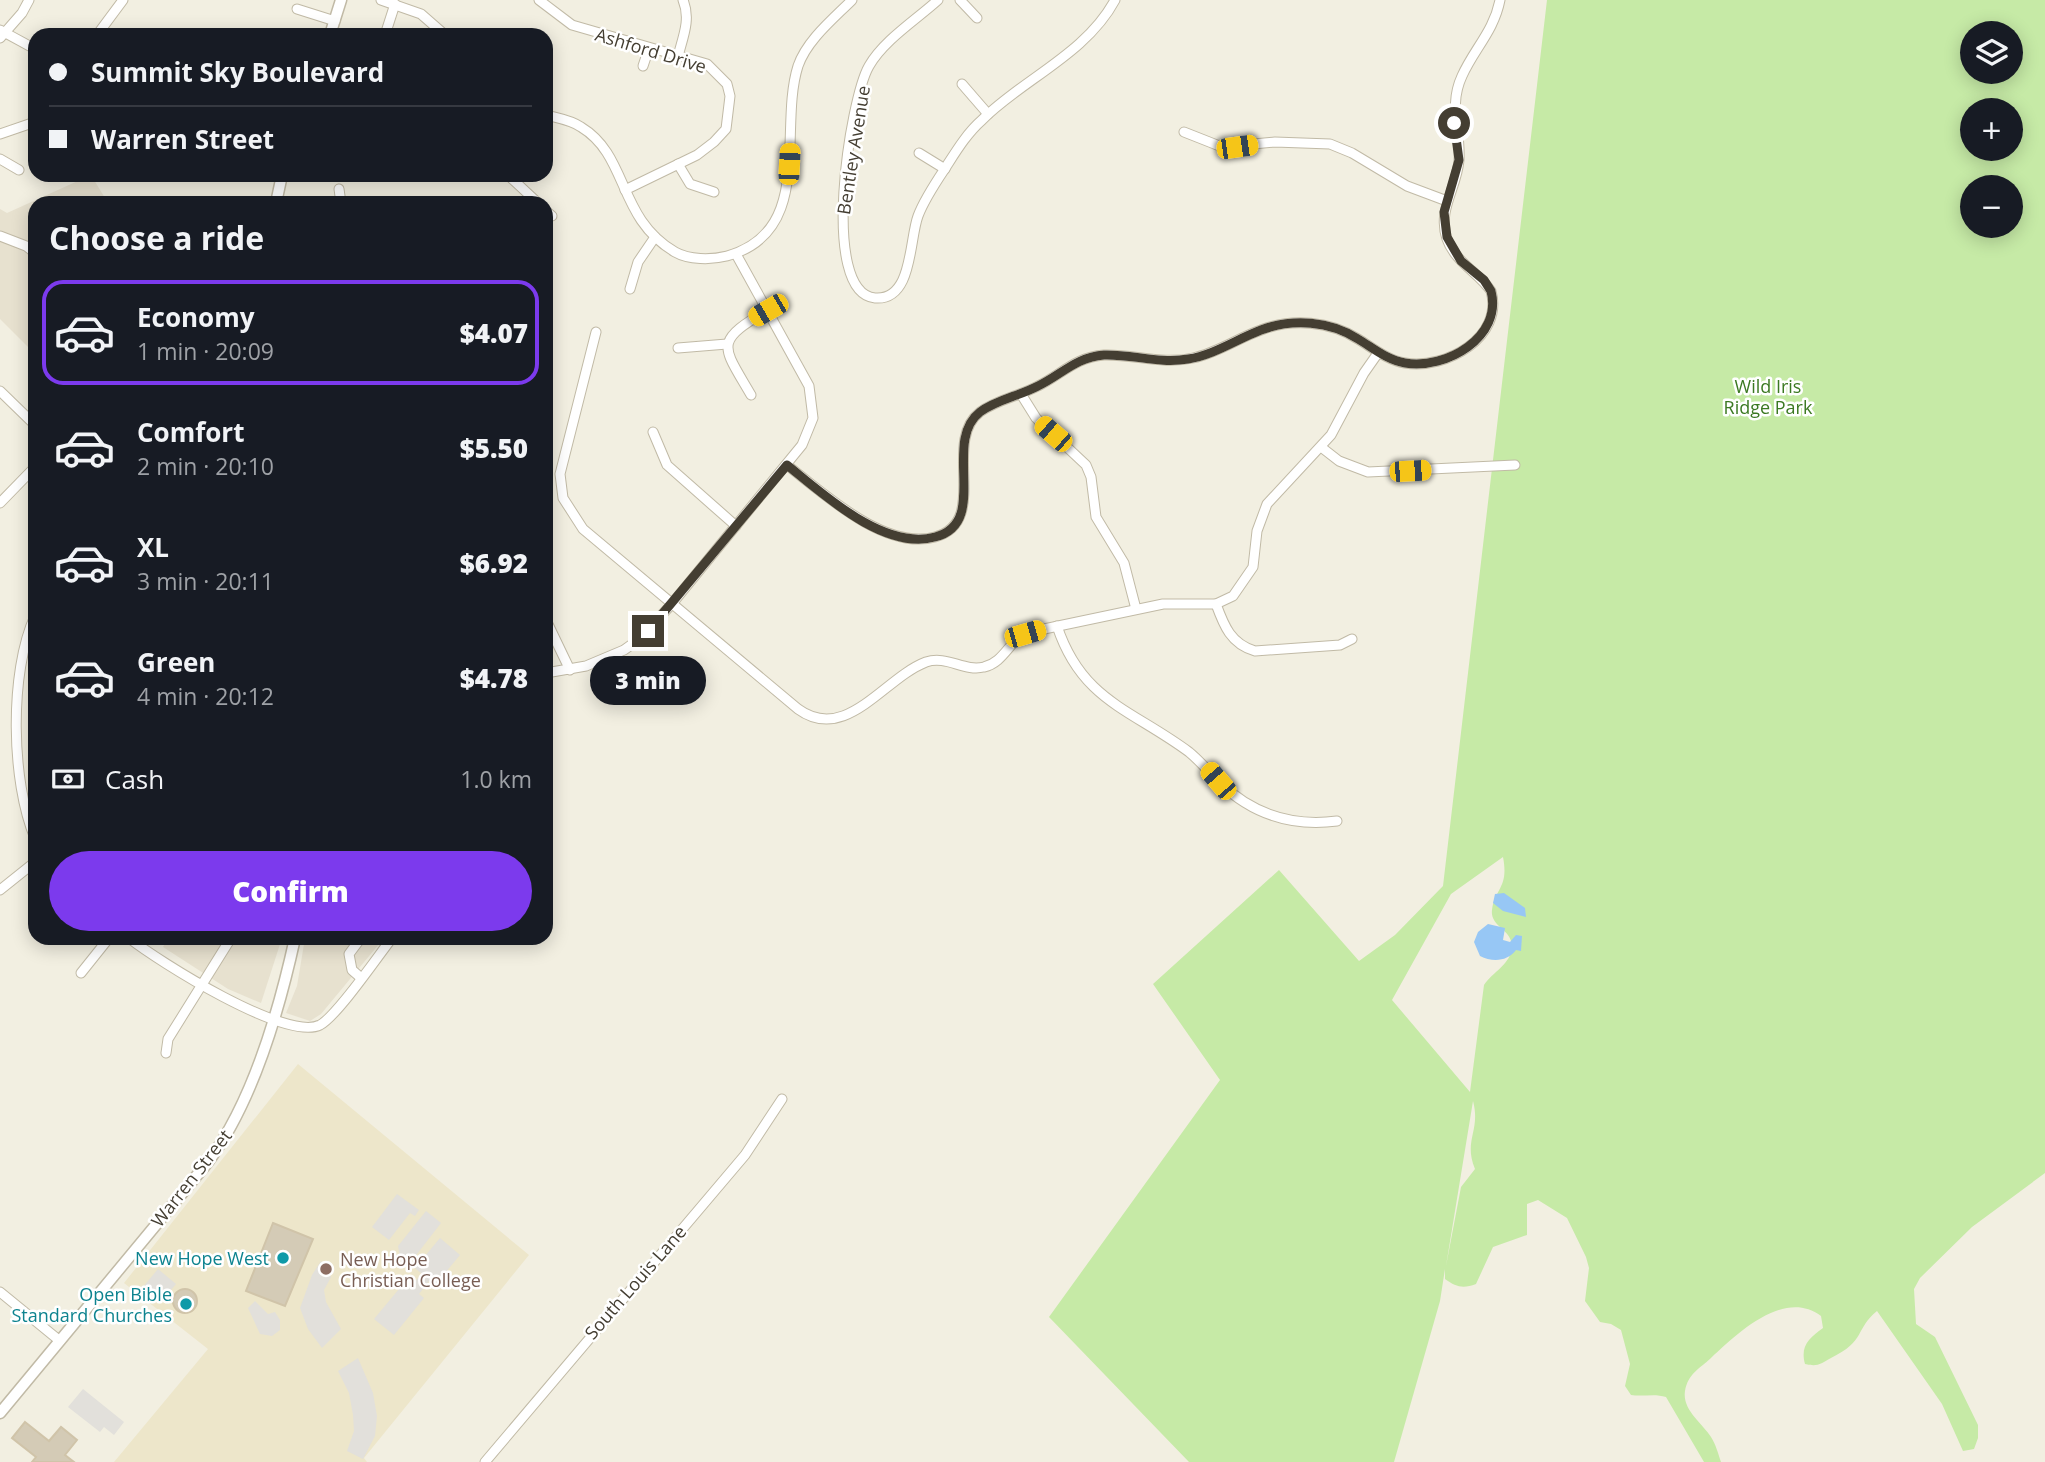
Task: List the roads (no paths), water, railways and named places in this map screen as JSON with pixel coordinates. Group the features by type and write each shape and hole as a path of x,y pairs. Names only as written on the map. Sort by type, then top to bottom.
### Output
{"street":[{"path":"28,46 2,34 29,0"},
{"path":"102,28 123,0"},
{"path":"333,28 341,0"},
{"path":"381,0 421,14 437,28"},
{"name":"Ashford Drive","path":"539,0 572,25 707,64 720,74 730,96 726,129 714,142 678,164 625,190"},
{"path":"678,56 687,26 687,10 683,0"},
{"path":"553,117 579,125 596,137 610,156 635,214 654,237 679,254 714,260 736,254 765,234 776,220 788,188 793,93 799,65 810,44 852,0"},
{"name":"Bentley Avenue","path":"938,0 878,54 869,65 861,88 841,219 852,281 858,290 875,298 886,296 903,281 917,218 945,169 972,130 988,114 1066,55 1115,0"},
{"path":"960,0 977,18"},
{"path":"787,465 868,524 907,537 939,536 954,524 963,505 963,441 967,426 985,408 1042,384 1063,368 1089,357 1111,355 1147,361 1184,360 1210,353 1266,328 1289,323 1332,327 1357,338 1378,353 1404,363 1423,363 1458,351 1479,340 1488,330 1494,303 1491,291 1452,251 1444,225 1447,201 1459,160 1453,106 1456,90 1462,74 1494,24 1500,0"},
{"path":"387,28 395,4"},
{"path":"297,9 335,21"},
{"path":"643,66 649,48"},
{"path":"962,84 988,114"},
{"path":"0,134 28,124"},
{"path":"1184,132 1222,147 1275,142 1330,144 1352,153 1407,186 1447,201"},
{"path":"919,153 945,169"},
{"path":"0,159 19,170"},
{"path":"678,164 690,184 714,192"},
{"path":"516,182 530,196"},
{"path":"339,189 340,196"},
{"path":"0,236 28,248"},
{"path":"630,289 638,262 654,237"},
{"path":"553,672 570,670 604,659 631,645 671,605 787,465 810,431 813,403 805,379 736,254"},
{"path":"751,395 729,356 727,344 737,328 768,310"},
{"path":"596,332 560,474 560,489 569,510 583,529 671,605 798,709 822,720 842,718 927,662 944,660 983,668 1001,658 1022,635 1136,609 1168,604 1216,604 1233,596 1250,576 1257,531 1267,504 1280,487 1321,447 1340,421 1360,380 1378,353"},
{"path":"678,348 727,344"},
{"path":"0,391 28,418"},
{"path":"1021,394 1036,418 1086,466 1091,477 1096,517 1124,563 1136,609"},
{"path":"653,432 667,465 736,526"},
{"path":"1321,447 1339,461 1368,472 1515,465"},
{"path":"0,503 28,474"},
{"path":"1216,604 1230,635 1242,646 1255,651 1340,645 1352,639"},
{"path":"1057,626 1065,651 1088,684 1189,752 1237,798 1278,818 1312,824 1337,821"},
{"path":"28,634 22,650 17,692 22,793 28,814"},
{"path":"553,635 570,670"},
{"path":"0,890 28,868"},
{"path":"81,973 104,945"},
{"path":"140,945 202,986 296,1026 318,1026 328,1020 386,945"},
{"path":"166,1053 168,1040 227,945"},
{"name":"Warren Street","path":"1,1409 220,1145 239,1111 273,1018 293,945"},
{"path":"355,945 348,954 352,970 360,977"},
{"name":"South Louis Lane","path":"485,1462 745,1155 782,1099"},
{"path":"0,1292 60,1341"}],"water":[{"path":"1504,893 1525,908 1526,917 1503,911 1493,903 1495,894"},
{"path":"1488,924 1505,928 1503,940 1510,942 1516,935 1522,936 1521,951 1516,950 1499,960 1480,956 1474,942 1478,932"}],"place":[{"name":"New Hope West","path":"283,1258"},
{"name":"New Hope Christian College","path":"326,1269"},
{"name":"Open Bible Standard Churches","path":"186,1304"}],"park label":[{"name":"Wild Iris Ridge Park","path":"1768,396"}]}
